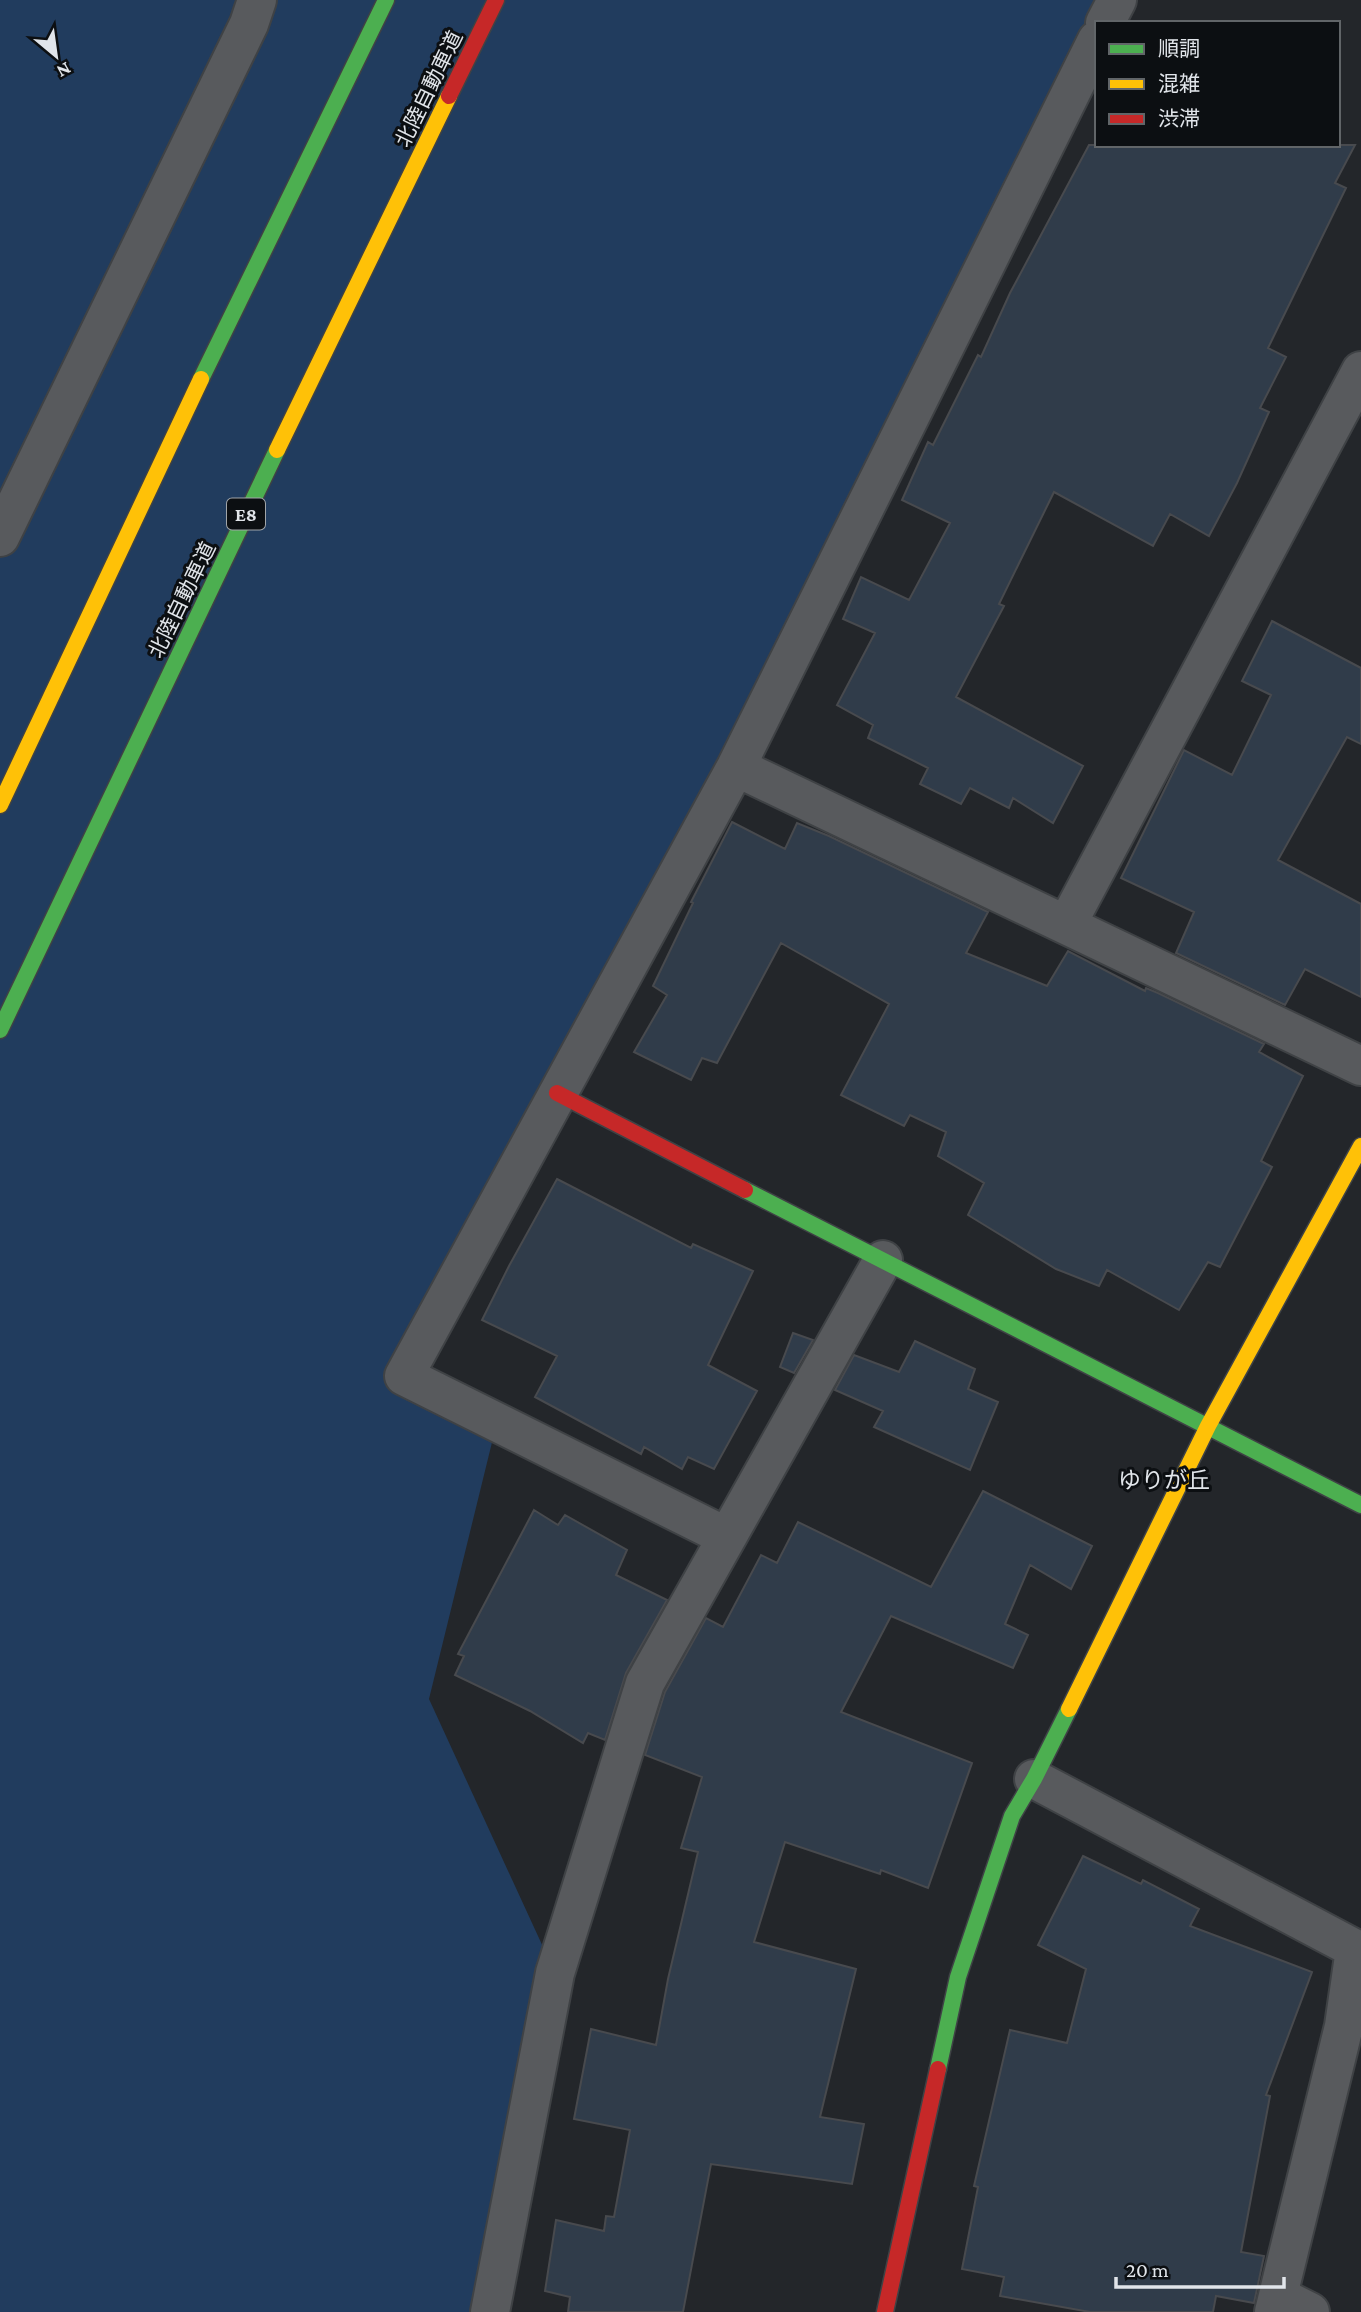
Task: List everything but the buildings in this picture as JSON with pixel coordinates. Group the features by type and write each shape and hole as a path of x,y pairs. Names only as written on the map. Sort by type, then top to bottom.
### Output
{"main road":[{"path":"0,805 251,272 386,0"},
{"name":"北陸自動車道","path":"0,1030 340,317 496,0"},
{"path":"557,1093 1361,1505"},
{"path":"885,2312 958,1977 1012,1816 1034,1779 1208,1426 1361,1146"}],"street":[{"path":"0,537 243,36 257,0"},
{"path":"1106,21 1117,0"},
{"path":"727,1537 404,1376 736,767 1095,44"},
{"path":"1067,924 1361,371"},
{"path":"736,767 1361,1066"},
{"path":"490,2312 559,1960 645,1683 883,1260"},
{"path":"1034,1779 1358,1950 1287,2306"}],"shaded area":[{"path":"0,0 1117,0 1106,21 1095,21 1095,42 404,1375 497,1422 429,1699 555,1973 490,2312 0,2312"}],"traffic: fast":[{"path":"201,379 386,0"},
{"path":"0,1030 277,450"},
{"path":"745,1190 1361,1505"},
{"path":"938,2069 958,1977 1012,1816 1069,1709"}],"traffic: slow":[{"path":"277,450 449,96"},
{"path":"0,805 201,379"},
{"path":"1069,1709 1208,1426 1361,1146"}],"traffic: jam":[{"path":"449,96 496,0"},
{"path":"557,1093 745,1190"},
{"path":"885,2312 938,2069"}],"district":[{"name":"ゆりが丘","path":"1164,1480"}]}
